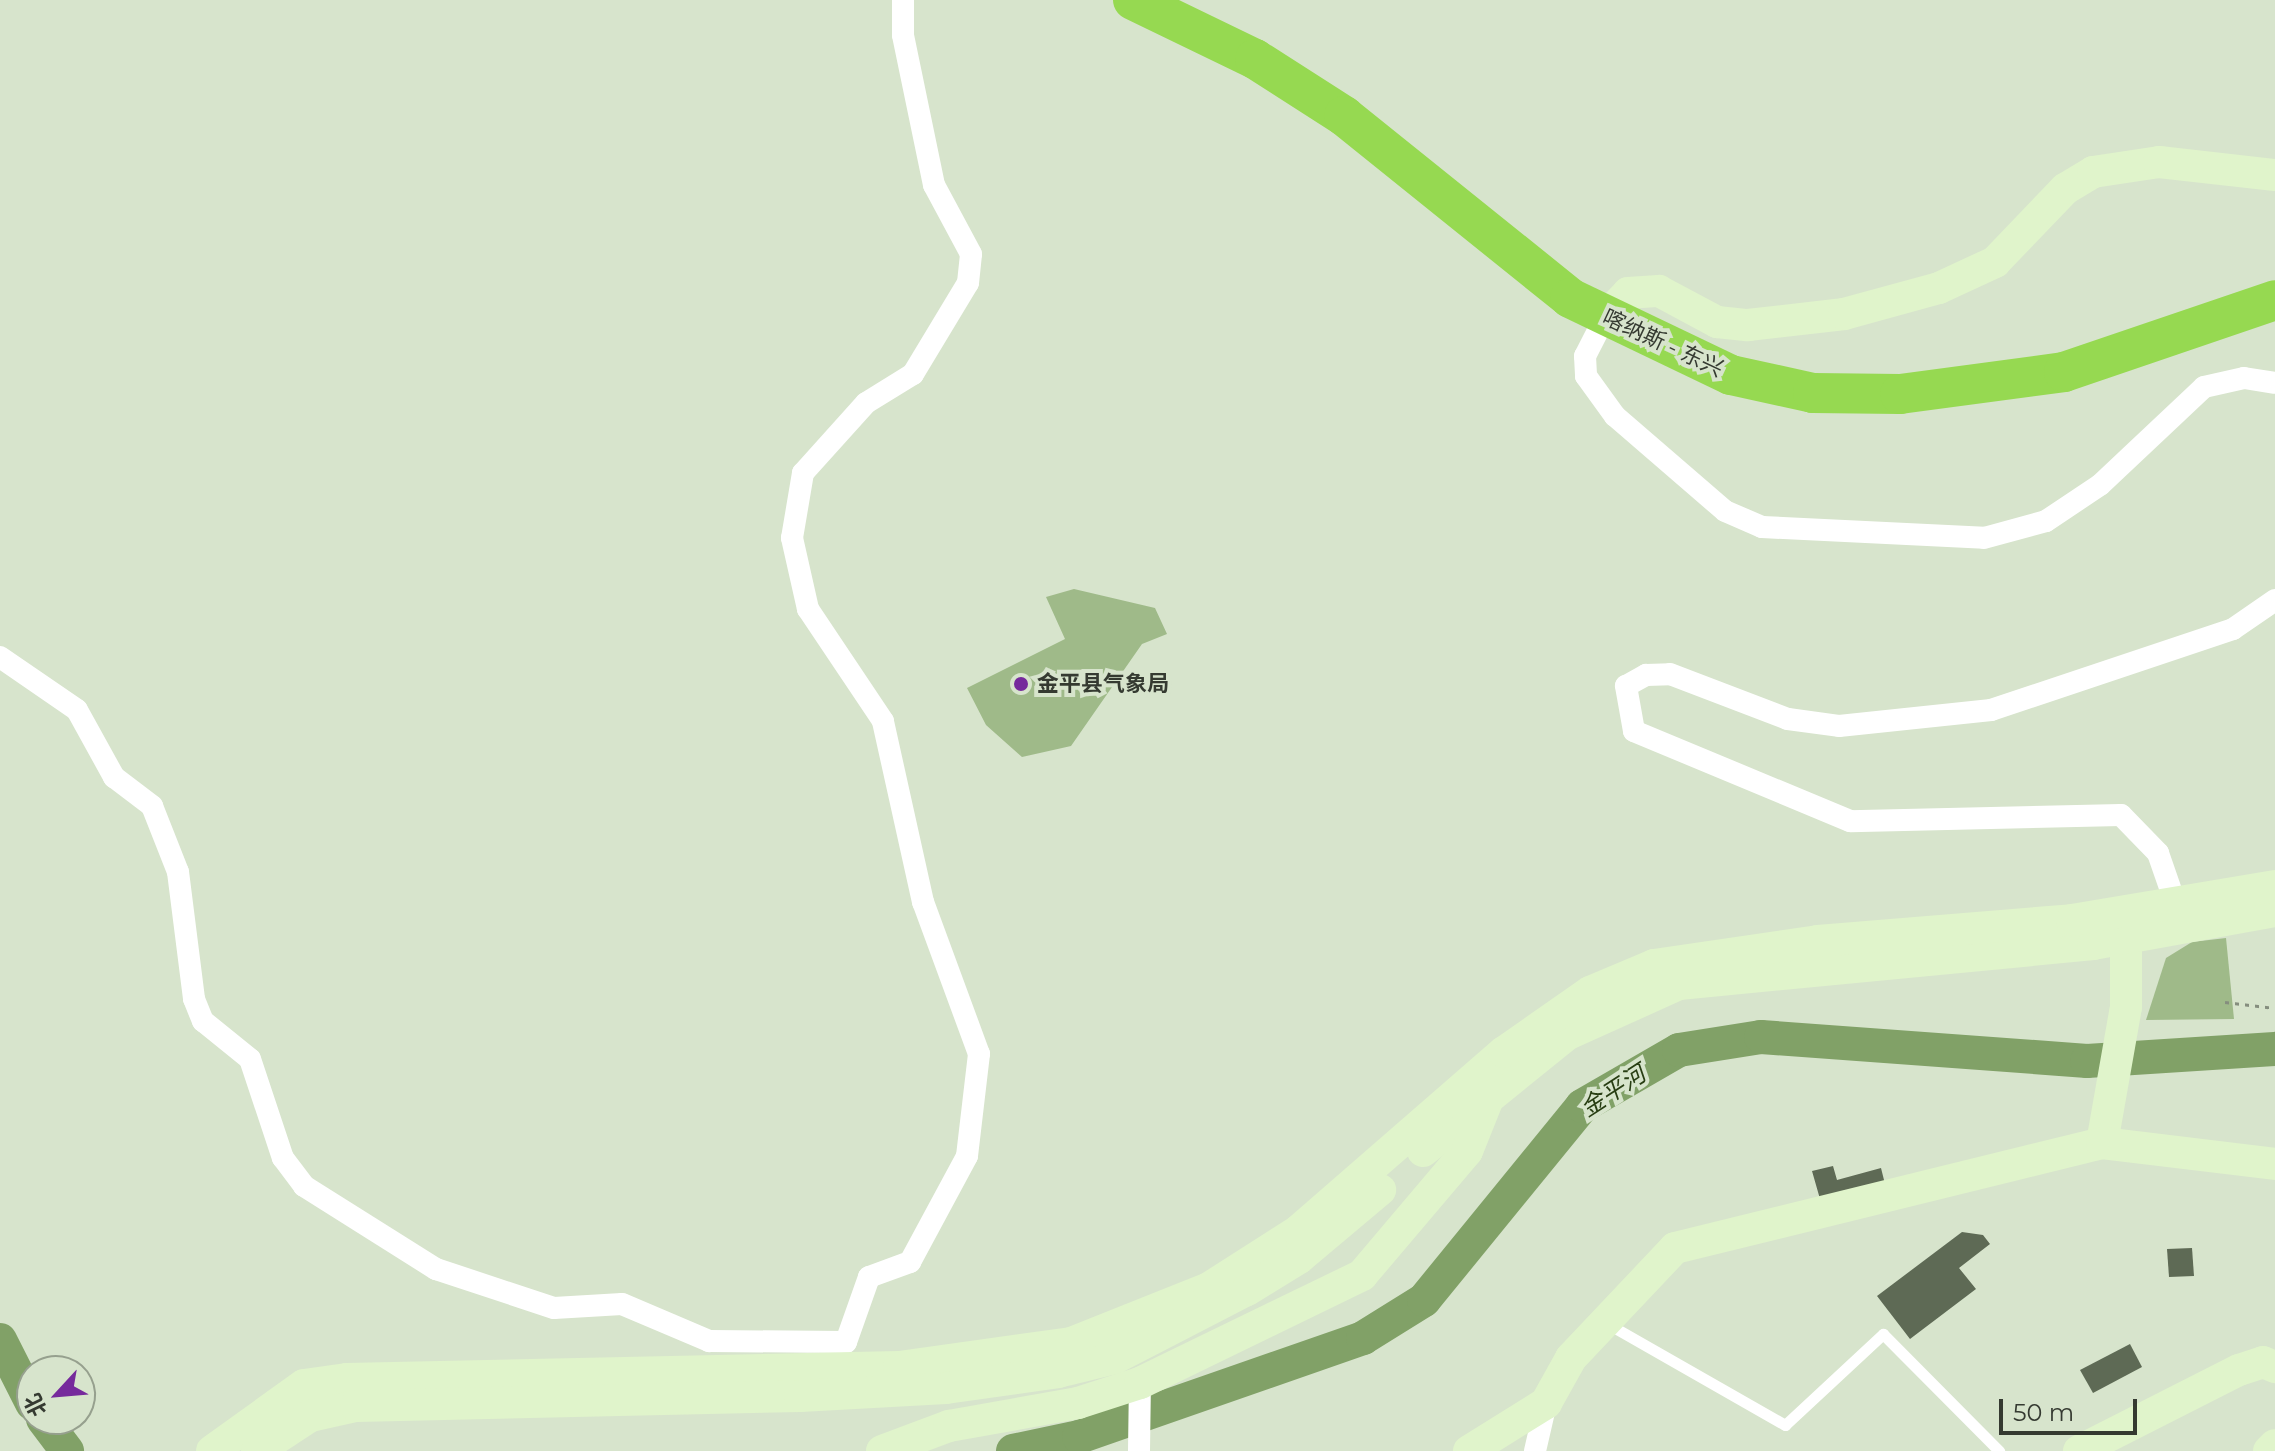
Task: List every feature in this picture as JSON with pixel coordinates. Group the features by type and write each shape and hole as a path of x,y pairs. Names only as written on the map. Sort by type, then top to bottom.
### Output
{"highway":[{"name":"喀纳斯 - 东兴","path":"1133,0 1255,59 1344,116 1521,261 1605,317 1731,375 1813,393 1900,394 2064,372 2275,300"}],"main road":[{"path":"1605,317 1628,293 1659,291 1717,322 1748,325 1844,314 1939,288 1995,262 2065,189 2093,172 2159,162 2275,175"},
{"path":"212,1451 304,1385 347,1379 1071,1343 1209,1288 1329,1206 1504,1052 1590,992 1654,965 2125,912 2275,886"},
{"path":"257,1451 310,1416 356,1406 946,1388 1115,1358 1299,1258 1490,1095 1566,1035 1679,984 2093,944 2275,911"},
{"path":"2104,1130 2126,1007 2125,912"},
{"path":"882,1451 949,1426 1078,1403 1140,1383 1362,1275 1467,1151 1504,1052"},
{"path":"1469,1451 1546,1403 1604,1322 1675,1248 2104,1130 2275,1164"},
{"path":"2079,1451 2239,1370 2263,1362 2275,1367"},
{"path":"2269,1451 2275,1445"}],"street":[{"path":"0,657 77,710 114,777 152,806 178,872 194,999 203,1021 250,1059 283,1158 304,1186 436,1269 554,1308 622,1304 709,1341 846,1354 869,1277 910,1262 967,1156 979,1054 923,902 883,721 808,609 792,538 803,473 866,403 913,374 968,283 971,254 934,185 903,35 903,0"},
{"path":"1605,317 1585,356 1586,376 1615,416 1725,511 1762,527 1984,538 2046,521 2100,485 2204,387 2244,378 2275,383"},
{"path":"2176,905 2158,853 2121,815 1850,821 1634,731 1623,704 1626,686 1646,675 1670,674 1788,719 1839,726 1991,710 2233,629 2275,600"},
{"path":"1139,1451 1140,1383"},
{"path":"1535,1451 1546,1403"}],"lane":[{"path":"1604,1322 1785,1425 1883,1334 1999,1451"}],"path":[{"path":"2225,1002 2275,1008"}],"green space":[{"path":"1074,589 1155,608 1167,634 1142,644 1071,746 1022,757 986,725 967,688 1065,639 1046,597"},
{"path":"2226,938 2234,1019 2146,1020 2166,958 2192,942"}],"building":[{"path":"1833,1166 1837,1180 1881,1168 1886,1188 1822,1206 1812,1171"},
{"path":"1962,1232 1983,1235 1990,1244 1959,1268 1976,1289 1910,1339 1877,1296"},
{"path":"2192,1248 2194,1276 2169,1277 2167,1249"},
{"path":"2130,1344 2142,1367 2093,1393 2080,1370"}],"waterway":[{"name":"金平河","path":"1013,1451 1079,1437 1363,1338 1424,1300 1582,1106 1679,1050 1761,1037 2087,1061 2275,1049"},
{"name":"金平河","path":"0,1340 16,1372"},
{"name":"金平河","path":"55,1435 67,1451"}],"place":[{"name":"金平县气象局","path":"1021,684"}]}
